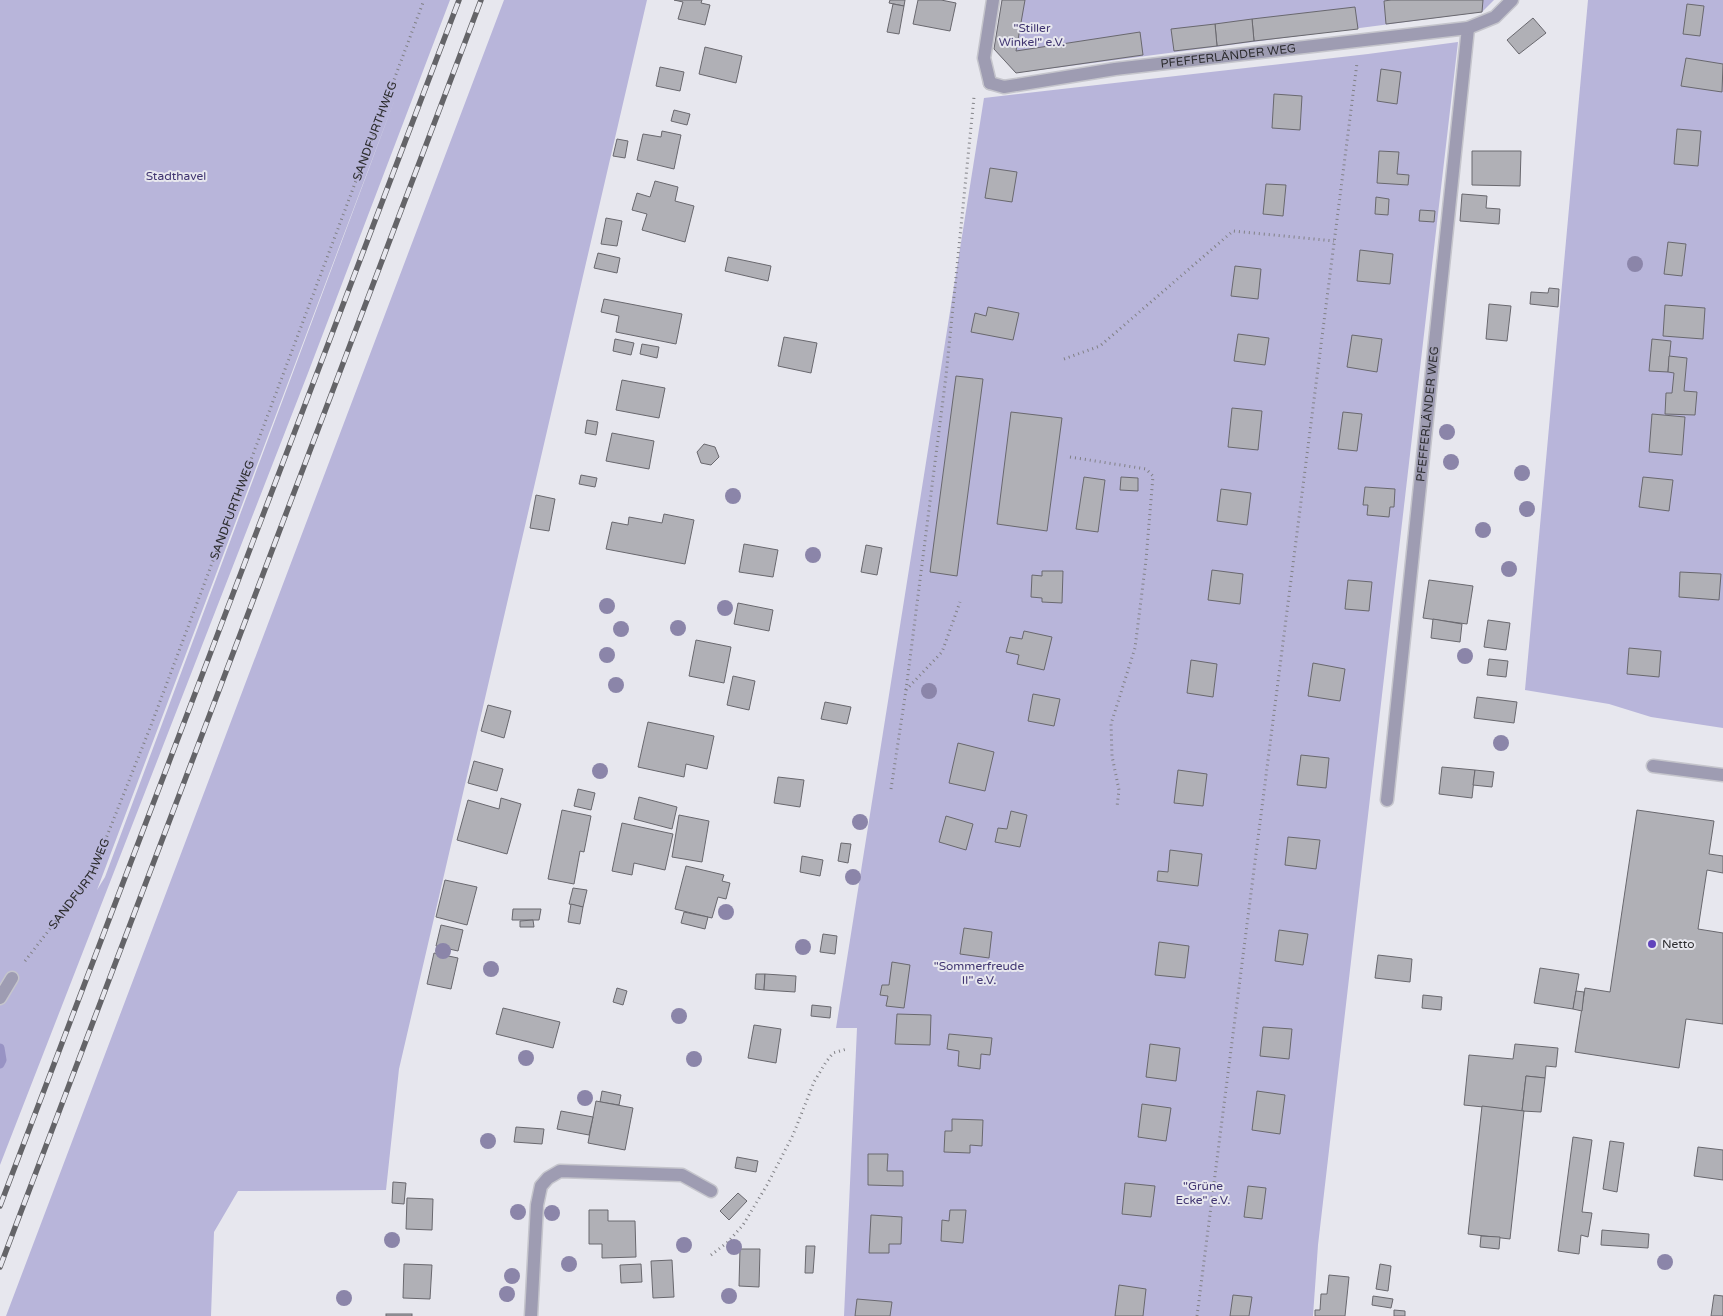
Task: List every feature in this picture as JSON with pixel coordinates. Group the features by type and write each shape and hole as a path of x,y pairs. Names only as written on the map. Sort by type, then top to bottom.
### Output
{"street":[{"name":"PFEFFERLÄNDER WEG","path":"993,0 984,58 990,83 1004,87 1115,69 1468,28 1495,17 1512,0"},
{"name":"PFEFFERLÄNDER WEG","path":"1387,800 1468,28"},
{"path":"1653,766 1723,775"},
{"path":"0,998 12,978"},
{"path":"531,1316 537,1205 541,1186 548,1178 560,1171 682,1175 711,1191"}],"path":[{"name":"SANDFURTHWEG","path":"12,978 91,876 150,728 424,0"},
{"path":"1197,1316 1357,56"},
{"path":"891,789 906,690 946,376 974,91"},
{"path":"1064,359 1100,346 1233,231 1334,240"},
{"path":"1070,457 1146,469 1153,476 1146,560 1135,648 1111,724 1112,756 1119,790 1117,807"},
{"path":"906,690 942,652 960,602"},
{"path":"712,1255 728,1242 743,1225 767,1185 793,1135 814,1082 826,1062 833,1053 846,1049"}],"green space":[{"name":"Stadthavel","path":"0,0 450,0 308,373 0,1165","holes":["396,96 105,877 97,890"]},
{"path":"504,0 647,0 399,1069 386,1190 238,1191 214,1232 211,1316 6,1316"},
{"name":"\"Stiller Winkel\" e.V.","path":"1002,0 1494,0 1482,12 1016,73 994,49"},
{"path":"1588,0 1723,0 1723,728 1651,717 1609,704 1525,690"},
{"path":"1458,42 1318,1245 1313,1316 844,1316 857,1028 836,1028 984,98"}],"building":[{"path":"674,0 702,0 701,3 710,5 705,25 678,19 683,2"},
{"path":"890,0 905,0 904,6 889,3"},
{"path":"918,0 941,0 956,3 950,31 913,24"},
{"path":"1002,0 1025,0 1016,51 1140,32 1143,55 1016,73 994,49"},
{"path":"1483,0 1482,12 1386,24 1384,1"},
{"path":"893,4 904,6 899,34 887,32"},
{"path":"1687,4 1704,6 1700,36 1683,34"},
{"path":"1355,7 1358,29 1254,41 1252,19"},
{"path":"1533,18 1546,33 1519,54 1507,40"},
{"path":"1252,19 1254,41 1217,46 1215,24"},
{"path":"1215,24 1217,46 1174,51 1171,29"},
{"path":"705,47 742,56 736,83 699,74"},
{"path":"1686,58 1723,64 1722,92 1681,86"},
{"path":"660,67 684,72 680,91 656,86"},
{"path":"1381,69 1401,72 1397,104 1377,101"},
{"path":"1274,94 1302,96 1300,130 1272,128"},
{"path":"674,110 690,114 687,125 671,121"},
{"path":"1677,129 1701,131 1698,166 1674,164"},
{"path":"662,131 681,135 674,169 637,160 643,134 661,137"},
{"path":"617,139 628,141 625,158 613,156"},
{"path":"1379,151 1399,152 1397,174 1409,175 1408,185 1377,183"},
{"path":"1472,151 1521,151 1520,186 1472,185"},
{"path":"990,168 1017,172 1012,202 985,198"},
{"path":"655,181 678,187 675,201 694,206 685,242 642,230 647,214 632,210 637,193 650,197"},
{"path":"1266,184 1286,185 1283,216 1263,214"},
{"path":"1462,194 1487,196 1486,208 1500,209 1499,224 1460,221"},
{"path":"1376,197 1389,199 1388,215 1375,214"},
{"path":"1420,210 1435,211 1434,222 1419,221"},
{"path":"606,218 622,221 617,246 601,244"},
{"path":"1668,242 1686,244 1682,276 1664,274"},
{"path":"1360,250 1393,254 1390,284 1357,281"},
{"path":"598,253 620,258 617,273 594,268"},
{"path":"728,257 771,266 768,281 725,271"},
{"path":"1235,266 1261,269 1258,299 1231,296"},
{"path":"1549,288 1559,289 1558,307 1530,304 1531,292 1548,293"},
{"path":"604,299 682,314 676,344 616,332 619,316 601,312"},
{"path":"1489,304 1511,306 1507,341 1486,339"},
{"path":"1665,305 1705,308 1703,339 1663,336"},
{"path":"988,307 1019,313 1013,340 971,332 975,313 986,316"},
{"path":"1238,334 1269,338 1265,365 1234,361"},
{"path":"1352,335 1382,339 1377,372 1347,367"},
{"path":"784,337 817,343 811,373 778,366"},
{"path":"615,339 634,343 631,355 613,351"},
{"path":"1652,339 1671,341 1668,372 1649,371"},
{"path":"642,344 659,347 657,358 640,354"},
{"path":"1669,356 1687,358 1684,391 1697,392 1695,415 1665,414 1666,393 1672,393 1674,373 1668,372"},
{"path":"956,376 983,379 957,576 930,572"},
{"path":"622,380 665,388 659,418 616,410"},
{"path":"1232,408 1262,411 1258,450 1228,447"},
{"path":"1011,412 1062,418 1047,531 997,524"},
{"path":"1343,412 1362,414 1357,451 1338,449"},
{"path":"1652,414 1685,417 1682,455 1649,452"},
{"path":"587,420 598,422 596,435 585,433"},
{"path":"612,433 654,441 649,469 606,461"},
{"path":"704,444 715,447 719,457 711,465 701,463 697,452"},
{"path":"581,475 597,478 595,487 579,484"},
{"path":"1084,477 1105,480 1098,532 1076,529"},
{"path":"1121,477 1138,478 1138,491 1120,490"},
{"path":"1643,477 1673,480 1669,511 1639,507"},
{"path":"1365,487 1395,489 1394,507 1390,507 1389,517 1367,515 1368,505 1363,505"},
{"path":"1221,489 1251,493 1247,525 1217,521"},
{"path":"536,495 555,499 549,531 530,528"},
{"path":"664,514 694,520 685,564 606,549 612,522 628,525 629,517 662,523"},
{"path":"744,544 778,550 773,577 739,572"},
{"path":"866,545 882,548 877,575 861,572"},
{"path":"1212,570 1243,574 1240,604 1208,600"},
{"path":"1042,571 1063,571 1062,603 1042,602 1042,598 1031,597 1032,575 1042,576"},
{"path":"1680,572 1721,574 1719,600 1679,597"},
{"path":"1348,580 1372,582 1369,611 1345,609"},
{"path":"1429,580 1473,586 1467,624 1423,618"},
{"path":"738,603 773,610 769,631 734,624"},
{"path":"1433,619 1462,624 1460,642 1431,638"},
{"path":"1488,620 1510,623 1506,650 1484,647"},
{"path":"1024,631 1052,637 1044,670 1017,664 1019,655 1006,652 1010,637 1022,639"},
{"path":"696,640 731,647 724,683 689,676"},
{"path":"1629,648 1661,651 1659,677 1627,674"},
{"path":"1489,659 1508,661 1506,677 1487,675"},
{"path":"1191,660 1217,664 1213,697 1187,693"},
{"path":"1313,663 1345,669 1340,701 1308,696"},
{"path":"733,676 755,681 749,710 727,705"},
{"path":"1033,694 1060,699 1054,726 1028,721"},
{"path":"1477,697 1517,702 1514,723 1474,718"},
{"path":"825,702 851,707 847,724 821,719"},
{"path":"488,705 511,711 504,738 481,731"},
{"path":"648,722 714,736 707,769 686,764 684,777 638,767"},
{"path":"958,743 994,752 985,791 949,783"},
{"path":"1301,755 1329,758 1326,788 1297,785"},
{"path":"474,761 503,769 497,791 468,783"},
{"path":"1442,767 1475,770 1472,798 1439,794"},
{"path":"1178,770 1207,774 1203,806 1174,803"},
{"path":"1475,770 1494,772 1492,787 1473,785"},
{"path":"778,777 804,780 800,807 774,803"},
{"path":"578,789 595,793 591,810 574,806"},
{"path":"639,797 677,807 672,829 634,819"},
{"path":"501,798 521,804 507,854 457,840 468,800 499,809"},
{"path":"562,810 591,816 584,852 580,851 574,884 548,879"},
{"path":"1637,810 1714,821 1709,854 1723,856 1723,873 1707,870 1698,929 1723,933 1723,1024 1686,1019 1679,1068 1575,1052 1585,988 1610,992"},
{"path":"1011,811 1027,815 1020,847 995,842 998,828 1007,829"},
{"path":"679,815 709,821 702,862 672,857"},
{"path":"946,816 973,824 966,850 939,842"},
{"path":"622,823 673,834 665,870 634,863 632,875 612,871"},
{"path":"1288,837 1320,840 1316,869 1285,865"},
{"path":"841,843 851,844 848,863 838,861"},
{"path":"1170,850 1202,854 1198,886 1157,881 1158,871 1168,872"},
{"path":"802,856 823,860 820,876 800,872"},
{"path":"686,866 724,875 722,881 730,883 726,899 718,897 712,918 675,909"},
{"path":"445,880 477,887 467,925 436,917"},
{"path":"573,888 587,890 583,907 569,904"},
{"path":"571,904 583,907 580,924 568,922"},
{"path":"513,909 541,909 539,920 512,920"},
{"path":"684,912 708,917 705,929 681,923"},
{"path":"533,920 534,927 520,927 520,921"},
{"path":"441,925 463,930 458,951 436,946"},
{"path":"964,928 992,932 989,958 960,954"},
{"path":"1279,930 1308,934 1303,965 1275,961"},
{"path":"823,934 837,936 835,954 820,952"},
{"path":"1159,942 1189,946 1185,978 1155,975"},
{"path":"434,953 458,958 451,989 427,984"},
{"path":"1378,955 1412,959 1410,982 1375,978"},
{"path":"892,962 910,965 904,1008 886,1006 888,996 880,995 882,985 889,985"},
{"path":"1540,968 1579,974 1573,1009 1534,1003"},
{"path":"756,974 765,974 764,990 755,989"},
{"path":"765,974 796,976 795,992 764,990"},
{"path":"617,988 627,991 623,1005 613,1002"},
{"path":"1576,991 1584,992 1582,1011 1573,1009"},
{"path":"1423,995 1442,997 1441,1010 1422,1008"},
{"path":"812,1005 831,1007 830,1018 811,1016"},
{"path":"503,1008 560,1022 553,1048 496,1034"},
{"path":"897,1014 931,1015 930,1045 895,1044"},
{"path":"754,1025 781,1029 776,1063 748,1058"},
{"path":"1263,1027 1292,1029 1289,1059 1260,1056"},
{"path":"949,1034 992,1038 990,1055 981,1054 980,1069 958,1066 959,1051 947,1049"},
{"path":"1150,1044 1180,1048 1176,1081 1146,1077"},
{"path":"1515,1044 1558,1048 1556,1067 1546,1066 1545,1078 1526,1076 1522,1111 1464,1105 1469,1055 1513,1059"},
{"path":"1526,1076 1545,1078 1541,1112 1522,1111"},
{"path":"602,1091 621,1095 619,1105 600,1102"},
{"path":"1257,1091 1285,1095 1280,1134 1252,1130"},
{"path":"596,1101 633,1108 625,1150 588,1143"},
{"path":"1142,1104 1171,1108 1166,1141 1138,1137"},
{"path":"1482,1106 1524,1111 1510,1239 1468,1234"},
{"path":"561,1111 593,1117 589,1135 557,1129"},
{"path":"952,1119 983,1120 982,1146 970,1145 970,1153 944,1152 945,1131 952,1131"},
{"path":"516,1127 544,1129 542,1144 514,1142"},
{"path":"1573,1137 1592,1140 1582,1212 1592,1213 1588,1237 1581,1235 1579,1254 1558,1251"},
{"path":"1610,1141 1624,1143 1617,1192 1603,1189"},
{"path":"1698,1147 1723,1150 1723,1180 1694,1176"},
{"path":"868,1154 888,1154 887,1171 903,1171 903,1186 868,1185"},
{"path":"737,1157 758,1161 756,1172 735,1168"},
{"path":"393,1182 406,1183 404,1204 392,1203"},
{"path":"1125,1183 1155,1186 1151,1217 1122,1214"},
{"path":"1248,1186 1266,1188 1262,1219 1244,1217"},
{"path":"738,1193 747,1201 729,1220 720,1211"},
{"path":"407,1198 433,1199 432,1230 406,1229"},
{"path":"589,1210 608,1210 608,1221 635,1221 636,1257 602,1258 602,1244 589,1244"},
{"path":"950,1210 966,1210 963,1243 941,1241 942,1220 949,1221"},
{"path":"871,1215 902,1217 901,1244 889,1244 889,1253 869,1253"},
{"path":"1602,1230 1649,1234 1648,1248 1601,1245"},
{"path":"1481,1236 1500,1237 1499,1249 1480,1247"},
{"path":"806,1246 815,1246 813,1273 805,1273"},
{"path":"740,1249 760,1249 759,1287 739,1286"},
{"path":"672,1260 674,1297 653,1298 651,1261"},
{"path":"404,1264 432,1265 430,1299 403,1298"},
{"path":"641,1264 642,1282 621,1283 620,1265"},
{"path":"1380,1264 1391,1266 1388,1291 1376,1289"},
{"path":"1329,1275 1349,1277 1345,1316 1315,1316 1315,1310 1320,1310 1321,1294 1327,1294"},
{"path":"1119,1285 1146,1289 1143,1316 1115,1316"},
{"path":"1233,1295 1252,1297 1249,1316 1230,1316"},
{"path":"1714,1295 1723,1296 1723,1316 1711,1316"},
{"path":"1373,1296 1393,1299 1391,1308 1372,1305"},
{"path":"857,1299 892,1302 890,1316 855,1316"},
{"path":"1394,1310 1405,1311 1405,1316 1394,1316"},
{"path":"386,1314 412,1314 412,1316 386,1316"}],"waterway":[{"path":"0,1048 2,1060 0,1064"}],"railway":[{"path":"0,1206 459,0"},
{"path":"0,1267 481,0"}],"place":[{"name":"Netto","path":"1652,944"}],"park label":[{"name":"\"Sommerfreude II\" e.V.","path":"979,973"},
{"name":"\"Grüne Ecke\" e.V.","path":"1203,1193"}]}
